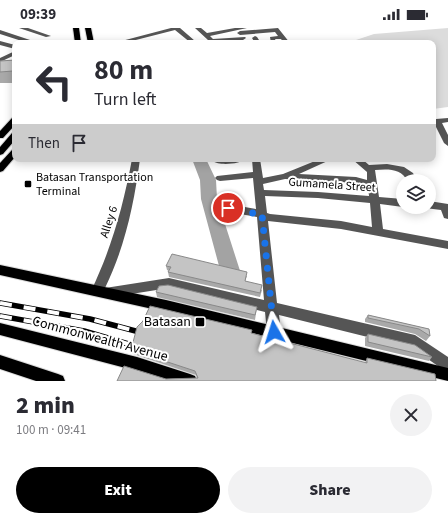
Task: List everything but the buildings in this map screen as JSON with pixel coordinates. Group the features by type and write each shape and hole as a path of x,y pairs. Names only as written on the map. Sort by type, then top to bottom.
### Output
{"main road":[{"path":"76,28 78,40"},
{"path":"88,28 90,40"},
{"path":"0,136 12,123"},
{"path":"0,152 12,138"},
{"path":"0,169 12,155"},
{"path":"0,270 274,332 448,375"},
{"name":"Commonwealth Avenue","path":"0,329 138,364 190,381"},
{"path":"0,362 58,381"}],"street":[{"path":"0,32 11,28"},
{"path":"22,28 48,36 40,40"},
{"path":"127,40 152,36 176,28 190,40"},
{"path":"198,28 211,40"},
{"path":"216,40 242,34 277,29 284,40"},
{"path":"0,32 25,40"},
{"path":"206,35 242,34"},
{"path":"273,40 272,38 283,37"},
{"path":"0,43 12,46"},
{"path":"1,58 12,54"},
{"path":"448,120 439,121 438,123 448,143"},
{"name":"Alley 6","path":"101,292 130,202 136,162"},
{"path":"256,162 274,332"},
{"path":"285,176 320,162"},
{"path":"360,162 371,171 373,200 378,232"},
{"path":"368,168 402,169 410,174"},
{"path":"220,178 285,176 356,180 372,184"},
{"name":"Gumamela Street","path":"260,193 396,202"},
{"path":"436,206 445,207 448,215"},
{"path":"228,208 262,215 268,218 341,225 448,245"},
{"path":"101,292 168,283 415,342 448,366"}],"shaded area":[{"path":"448,28 448,107 436,109 436,40 356,40 374,34"}],"waterway":[{"path":"200,162 208,180 209,199 232,277"}],"railway":[{"path":"0,303 90,319 147,334"},
{"path":"0,316 84,331 142,348"}],"place":[{"name":"Batasan Transportation Terminal","path":"28,184"},
{"name":"Batasan","path":"200,322"}],"route":[{"path":"228,208 262,215 274,332"}]}
